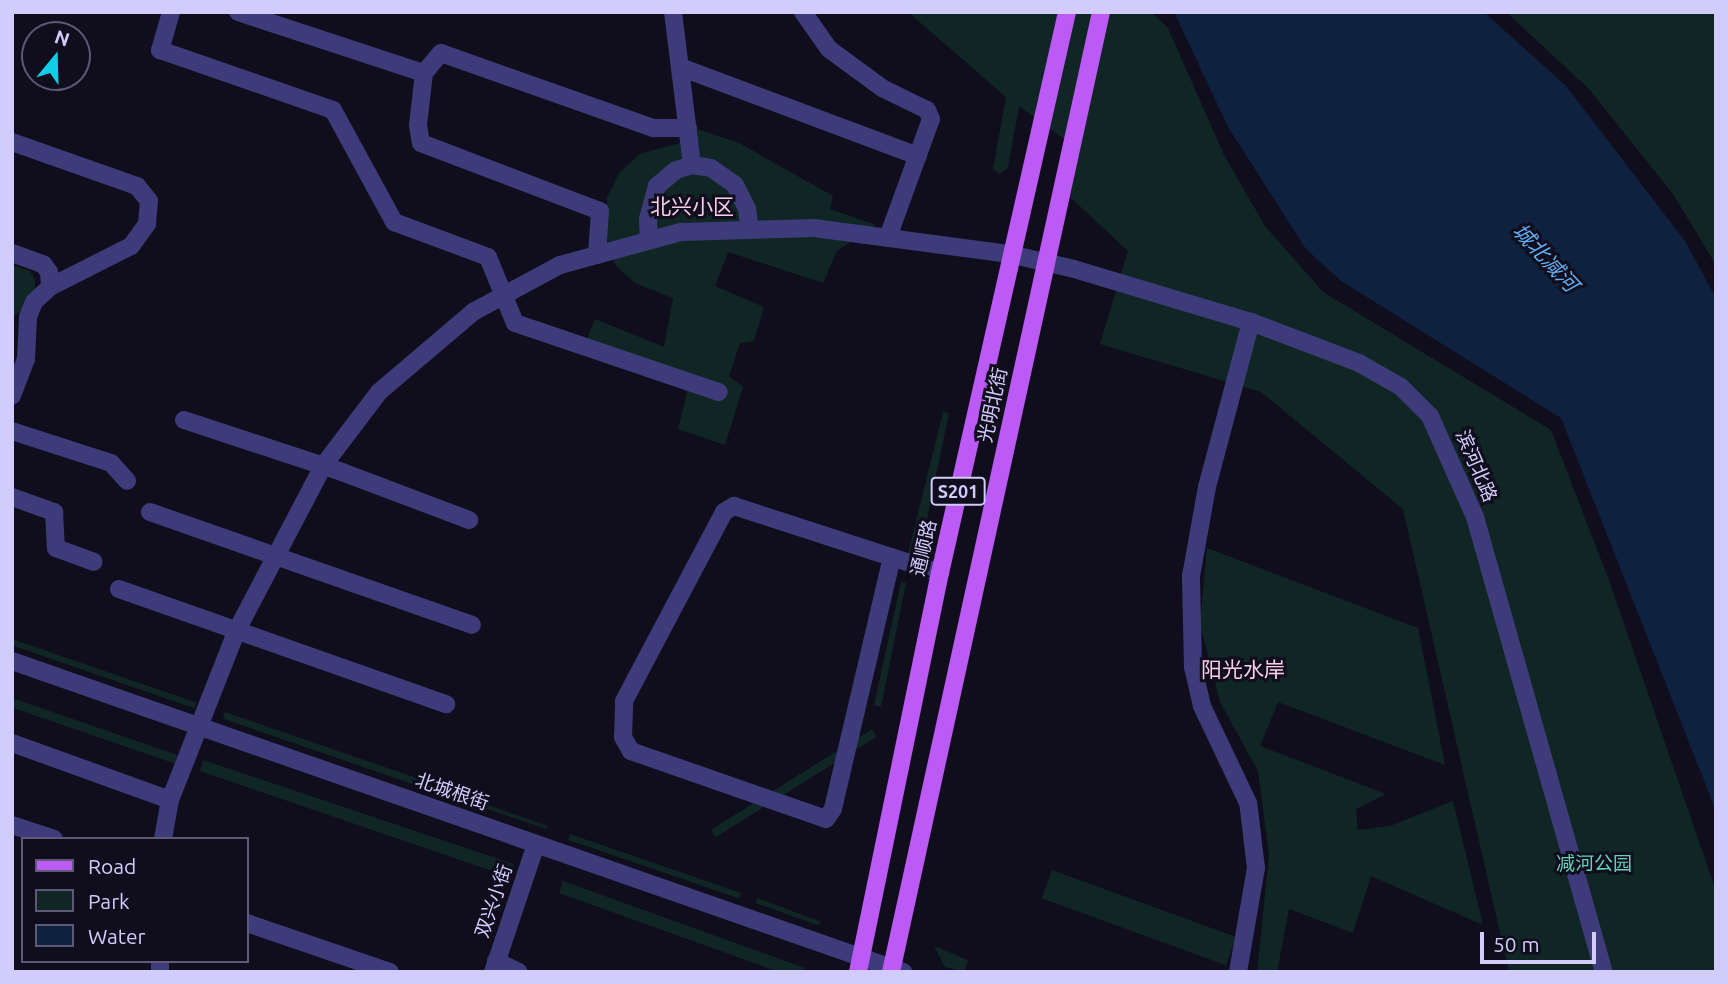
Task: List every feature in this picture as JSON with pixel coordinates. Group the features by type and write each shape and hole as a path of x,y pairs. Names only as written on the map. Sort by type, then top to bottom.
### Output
{"main road":[{"name":"通顺路","path":"876,968 940,572 1067,12"},
{"name":"光明北街","path":"876,968 1046,262 1101,12"}],"street":[{"path":"172,12 160,50 333,110 394,222 488,257 515,323 719,392"},
{"path":"238,12 424,73"},
{"path":"673,12 692,165"},
{"path":"803,12 829,49 882,88 927,110 931,119 888,237"},
{"path":"597,255 600,211 421,143 418,125 424,73 441,53 653,128 688,128"},
{"path":"680,67 918,156"},
{"path":"12,142 136,186 149,201 147,224 131,246 50,287 28,317 26,359 12,395"},
{"path":"649,240 648,219 657,186 676,170 692,165 711,168 735,185 747,209 750,230"},
{"name":"滨河北路","path":"163,837 170,800 237,630 323,466 379,392 473,312 560,265 681,232 814,228 1010,254 1046,262 1251,322 1359,363 1401,387 1430,416 1475,517 1604,972"},
{"path":"12,253 43,264 50,272 50,287"},
{"path":"1238,972 1256,868 1251,824 1248,803 1202,706 1196,680 1191,576 1207,487 1251,322"},
{"path":"184,420 323,466 469,520"},
{"path":"12,430 111,463 127,481"},
{"path":"12,497 54,512 56,548 94,562"},
{"path":"892,557 833,809 826,819 631,751 623,737 624,701 724,512 734,506 940,572"},
{"path":"150,512 472,625"},
{"path":"119,589 446,704"},
{"name":"北城根街","path":"12,661 196,730 876,968"},
{"name":"北城根街","path":"12,673 196,730"},
{"path":"12,743 170,800"},
{"path":"14,829 46,837"},
{"name":"双兴小街","path":"494,967 534,849"},
{"path":"248,923 390,972"},
{"path":"494,967 519,972"}],"green space":[{"name":"减河公园","path":"908,12 1151,12 1168,28 1223,153 1265,226 1323,292 1551,430 1610,583 1716,891 1716,972 1509,972 1403,509 1261,392 1100,344 1128,251 1070,197 1079,150 1019,106 1008,168 1000,174 993,169 1006,97"},
{"path":"1506,12 1716,12 1716,265 1673,194 1589,89"},
{"path":"694,128 739,143 833,196 830,209 876,225 837,251 823,283 728,252 715,286 764,307 754,341 740,343 729,376 743,387 725,445 678,429 691,376 587,339 595,319 664,347 673,298 635,283 616,266 606,246 607,198 619,173 640,154 694,139"},
{"path":"12,265 30,271 35,280 34,302 12,317"},
{"path":"943,412 949,413 918,562 907,558"},
{"path":"1207,548 1418,628 1445,765 1278,702 1260,746 1386,794 1356,809 1358,830 1390,826 1453,801 1483,925 1371,876 1353,933 1289,909 1277,972 1257,972 1269,855 1258,771 1220,702 1200,624"},
{"path":"901,582 906,583 881,707 874,705"},
{"path":"12,639 196,702 194,708 12,645"},
{"path":"12,698 177,755 175,763 12,708"},
{"path":"225,712 439,786 436,792 223,719"},
{"path":"872,729 877,737 716,837 711,830"},
{"path":"203,760 514,864 510,877 200,771"},
{"path":"468,798 548,826 546,829 467,802"},
{"path":"570,834 741,893 739,899 568,840"},
{"path":"1052,870 1236,937 1226,965 1042,898"},
{"path":"563,881 805,968 804,972 779,972 559,893"},
{"path":"757,898 822,922 817,925 756,903"},
{"path":"934,946 968,960 964,972 945,967"}],"water":[{"name":"城北减河","path":"1174,12 1484,12 1566,86 1685,241 1716,298 1716,811 1561,418 1341,281 1306,249 1228,127"}],"district":[{"name":"北兴小区","path":"692,206"},
{"name":"阳光水岸","path":"1243,669"}]}
